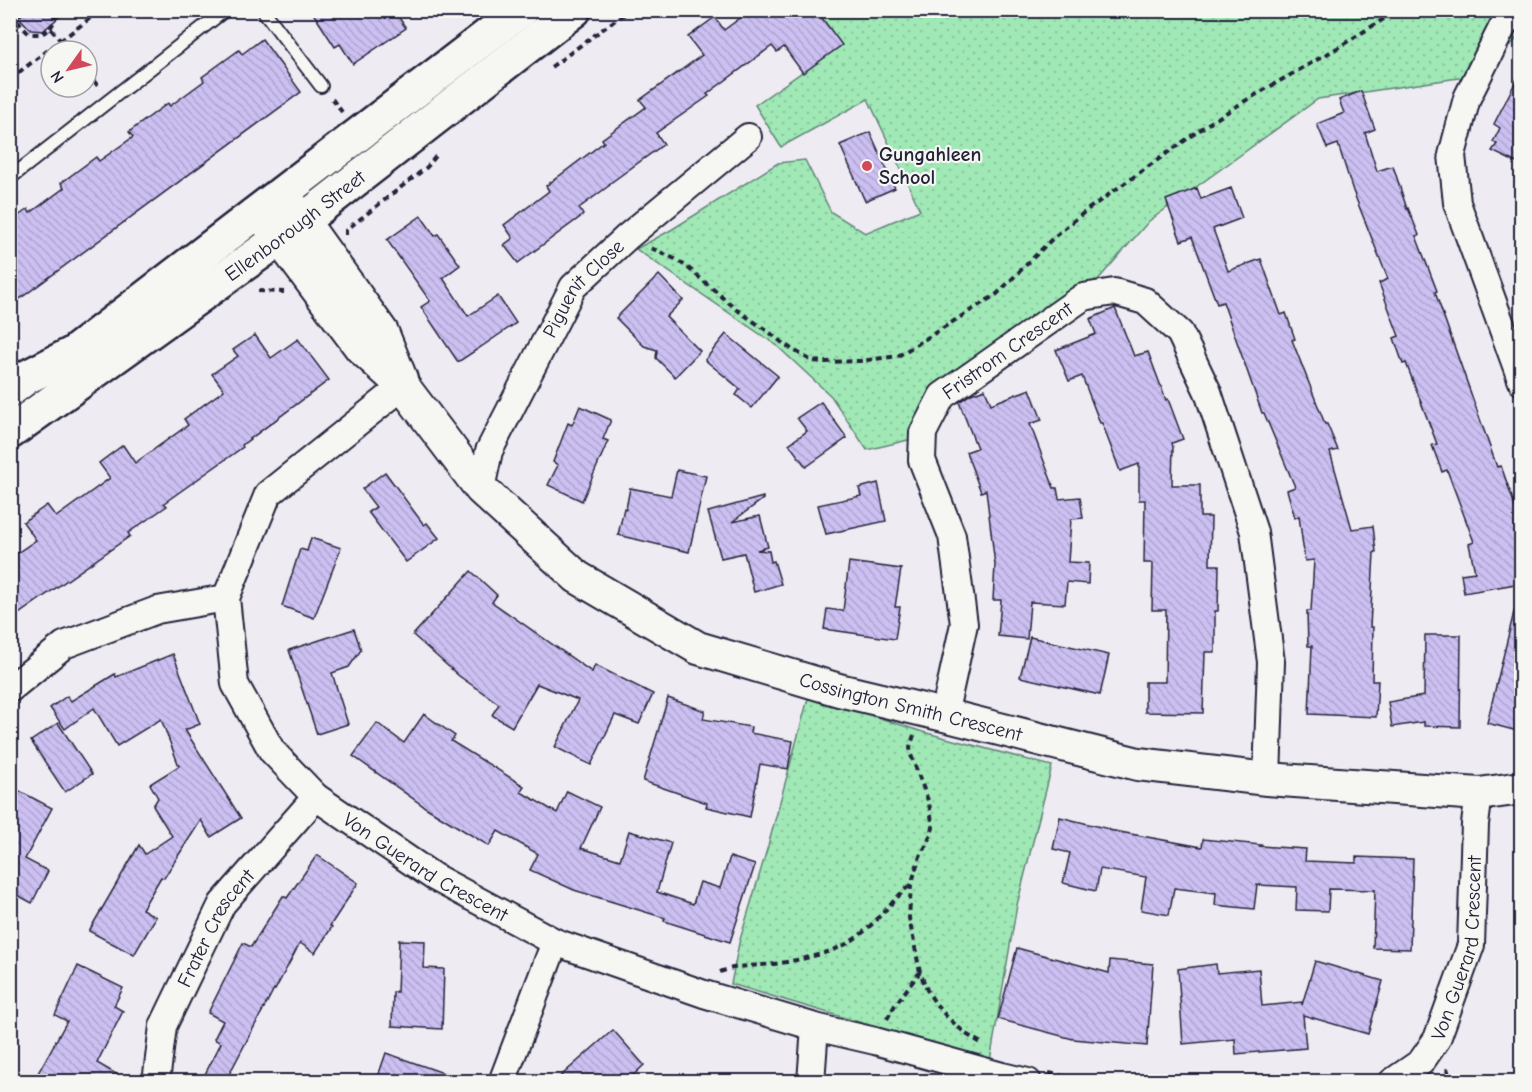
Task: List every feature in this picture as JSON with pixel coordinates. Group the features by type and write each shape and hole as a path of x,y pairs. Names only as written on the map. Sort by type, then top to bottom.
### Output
{"main road":[{"name":"Ellenborough Street","path":"10,390 27,378 72,354 521,10"},
{"name":"Ellenborough Street","path":"10,432 291,230 574,10"}],"street":[{"path":"1516,10 1503,26 1467,98 1452,155 1457,203 1521,382"},
{"name":"Piguenit Close","path":"481,489 489,451 573,287 627,237 748,137"},
{"name":"Cossington Smith Crescent","path":"271,202 291,230 361,348 403,386 481,489 577,577 698,648 839,690 1138,764 1267,779 1479,794 1521,788"},
{"name":"Fristrom Crescent","path":"944,715 964,624 952,536 922,460 923,433 942,396 950,390 1083,297 1114,292 1145,301 1180,333 1208,392 1254,531 1271,662 1267,779"},
{"name":"Von Guerard Crescent","path":"403,386 268,494 226,598 235,684 272,752 316,797 434,878 555,942 704,994 815,1027 1002,1076 1035,1077"},
{"path":"10,689 64,645 157,610 226,598"},
{"name":"Von Guerard Crescent","path":"1384,1077 1426,1072 1471,945 1475,824 1479,794"},
{"name":"Frater Crescent","path":"156,1082 163,1026 222,904 316,797"},
{"path":"502,1082 555,942"},
{"path":"811,1082 815,1027"}],"lane":[{"path":"10,178 225,10"},
{"path":"263,10 321,86"}],"path":[{"path":"21,10 19,23 30,34 42,34 50,28 56,21 55,10"},
{"path":"64,39 102,10"},
{"path":"627,237 687,267 740,312 785,345 812,361 860,361 898,356 997,294 1054,237 1087,210 1208,124 1398,10"},
{"path":"50,28 59,39"},
{"path":"10,79 39,57"},
{"path":"345,239 346,230 427,167"},
{"path":"914,732 910,747 911,755 929,803 933,828 920,856 911,885 909,918 920,972 935,1003 966,1034 986,1047 998,1063 1002,1076"},
{"path":"704,994 711,979 720,971 790,961 841,947 864,932 911,885"},
{"path":"874,1041 895,1005 920,972"},
{"path":"1035,1077 1089,1082"},
{"path":"1357,1082 1384,1077"}],"green space":[{"path":"814,11 1521,11 1521,35 1478,75 1318,99 1149,221 1083,297 991,361 908,440 867,450 831,396 776,345 636,249 671,230 778,163 805,160 831,212 865,233 920,210 868,99 781,147 755,105 841,45"},
{"path":"809,695 923,732 1052,766 1017,905 990,1061 731,984 739,943"}],"building":[{"path":"12,10 67,10 43,31 31,30"},
{"path":"311,10 394,10 406,28 353,64 340,44 335,47"},
{"path":"751,10 816,10 842,45 803,73 784,47 777,52 772,46 707,94 709,96 656,133 664,144 579,208 583,215 518,263 504,245 513,238 504,225 549,191 546,186 604,142 602,139 646,107 640,100 702,55 688,37 715,17 724,30"},
{"path":"262,39 301,92 10,306 10,222 28,209 30,213 64,188 61,183 96,157 99,161 133,137 129,132 168,103 170,106 204,81 202,77 239,50 242,54"},
{"path":"1521,71 1521,165 1492,151 1497,144 1493,142 1500,128 1494,124"},
{"path":"1361,91 1375,129 1365,133 1377,171 1393,166 1407,209 1419,235 1416,236 1497,467 1501,466 1521,523 1521,583 1464,593 1461,574 1475,572 1469,544 1474,542 1447,470 1442,472 1432,445 1437,444 1394,338 1399,336 1379,283 1388,279 1353,191 1338,144 1327,148 1317,124 1344,113 1339,100"},
{"name":"Gungahleen School","path":"870,132 895,188 865,201 840,145"},
{"path":"1197,188 1201,199 1231,188 1242,218 1213,229 1228,271 1261,259 1281,315 1286,313 1295,339 1292,340 1325,424 1338,450 1330,452 1352,529 1373,526 1376,552 1374,553 1370,627 1373,627 1372,681 1378,681 1376,717 1309,714 1312,646 1308,646 1307,611 1311,611 1314,560 1305,561 1299,516 1295,518 1287,490 1295,487 1264,413 1262,413 1223,302 1217,304 1192,237 1181,241 1166,200"},
{"path":"421,216 435,236 438,234 460,265 443,278 468,316 498,296 516,323 458,362 421,307 430,301 387,240"},
{"path":"659,275 683,300 666,317 700,351 675,377 656,358 657,350 644,346 616,318"},
{"path":"1115,308 1134,356 1148,352 1183,439 1172,443 1172,485 1200,485 1200,517 1211,517 1210,565 1219,565 1218,611 1215,611 1215,652 1205,652 1203,713 1145,712 1145,682 1165,682 1166,610 1152,610 1153,563 1144,563 1145,500 1139,500 1139,464 1120,471 1082,376 1069,381 1056,350 1096,334 1090,319"},
{"path":"726,334 778,376 752,408 736,395 740,389 705,360"},
{"path":"255,335 271,358 298,339 329,380 242,445 243,447 164,503 167,506 128,533 130,536 10,620 10,558 36,540 23,522 47,505 56,517 110,478 99,463 123,445 135,463 188,425 184,419 224,390 212,374 238,356 233,350"},
{"path":"985,389 991,404 1030,389 1042,420 1030,424 1054,488 1057,488 1059,499 1080,497 1083,518 1071,519 1068,562 1089,563 1088,584 1067,582 1065,604 1030,602 1027,639 998,636 1001,600 993,600 995,565 986,490 981,492 966,452 977,448 959,402"},
{"path":"821,402 847,438 806,467 789,444 807,431 797,418"},
{"path":"580,406 611,420 603,439 608,441 582,501 548,485 558,465 553,462 568,423 572,425"},
{"path":"677,470 706,476 689,552 618,535 630,488 671,496"},
{"path":"385,472 424,525 427,523 439,538 406,562 368,512 376,507 362,489"},
{"path":"878,483 886,521 826,534 818,505 861,496 859,488"},
{"path":"763,497 732,522 760,516 768,547 757,550 769,551 771,562 774,561 781,584 754,592 744,553 721,558 708,512"},
{"path":"311,538 341,548 314,618 282,606 300,549 307,551"},
{"path":"849,562 901,569 895,607 900,607 895,639 824,629 827,609 843,611"},
{"path":"471,571 497,595 492,602 592,672 595,665 653,694 639,724 615,715 591,765 555,747 578,700 537,684 512,727 492,715 499,704 459,676 413,635"},
{"path":"1514,612 1521,613 1521,732 1487,723"},
{"path":"354,629 361,650 349,667 332,673 348,724 317,734 289,650"},
{"path":"1425,635 1461,635 1460,727 1424,726 1424,722 1392,727 1388,702 1424,696"},
{"path":"1030,637 1109,655 1100,695 1020,677"},
{"path":"173,654 200,724 185,730 241,818 211,837 201,820 164,878 161,877 142,909 156,917 134,955 89,931 139,845 145,854 172,836 153,806 158,798 150,784 179,766 161,719 117,746 94,708 65,729 50,708 67,696 71,701 115,674 116,677"},
{"path":"668,698 705,711 703,719 751,727 750,733 793,741 788,769 760,764 750,817 706,807 707,803 643,781"},
{"path":"424,714 455,736 451,741 524,786 521,792 557,813 567,791 600,807 581,848 620,860 629,831 671,843 657,892 693,904 700,882 720,888 730,857 755,865 730,942 664,921 665,918 574,890 530,870 538,854 498,831 489,846 425,807 353,756 377,723 404,743"},
{"path":"58,723 92,774 65,792 31,741"},
{"path":"10,786 52,808 25,859 48,871 32,903 10,891"},
{"path":"1060,817 1109,830 1202,847 1203,839 1306,849 1305,861 1356,863 1356,857 1413,859 1410,949 1373,948 1375,890 1329,889 1328,911 1296,910 1297,887 1257,885 1254,909 1215,905 1216,893 1174,888 1169,915 1141,910 1146,877 1100,869 1096,891 1063,883 1070,853 1053,849"},
{"path":"317,855 358,883 315,953 300,943 225,1082 201,1082 221,1043 214,1039 223,1021 208,1013 243,943 251,947 283,896 287,898"},
{"path":"399,940 425,941 424,968 444,969 442,1029 392,1026 393,992 397,992"},
{"path":"1017,948 1109,973 1110,960 1153,964 1147,1046 1073,1039 998,1019"},
{"path":"1315,961 1383,981 1368,1034 1303,1015 1306,1048 1236,1054 1235,1039 1183,1044 1178,969 1216,964 1217,973 1259,969 1262,1006 1302,1002 1302,1005"},
{"path":"78,966 123,988 114,1006 123,1011 97,1063 130,1082 50,1082 37,1075 67,1021 55,1015"},
{"path":"613,1030 644,1065 626,1082 554,1082"},
{"path":"386,1053 458,1078 458,1082 376,1082"}],"place":[{"name":"Gungahleen School","path":"867,166"}]}
